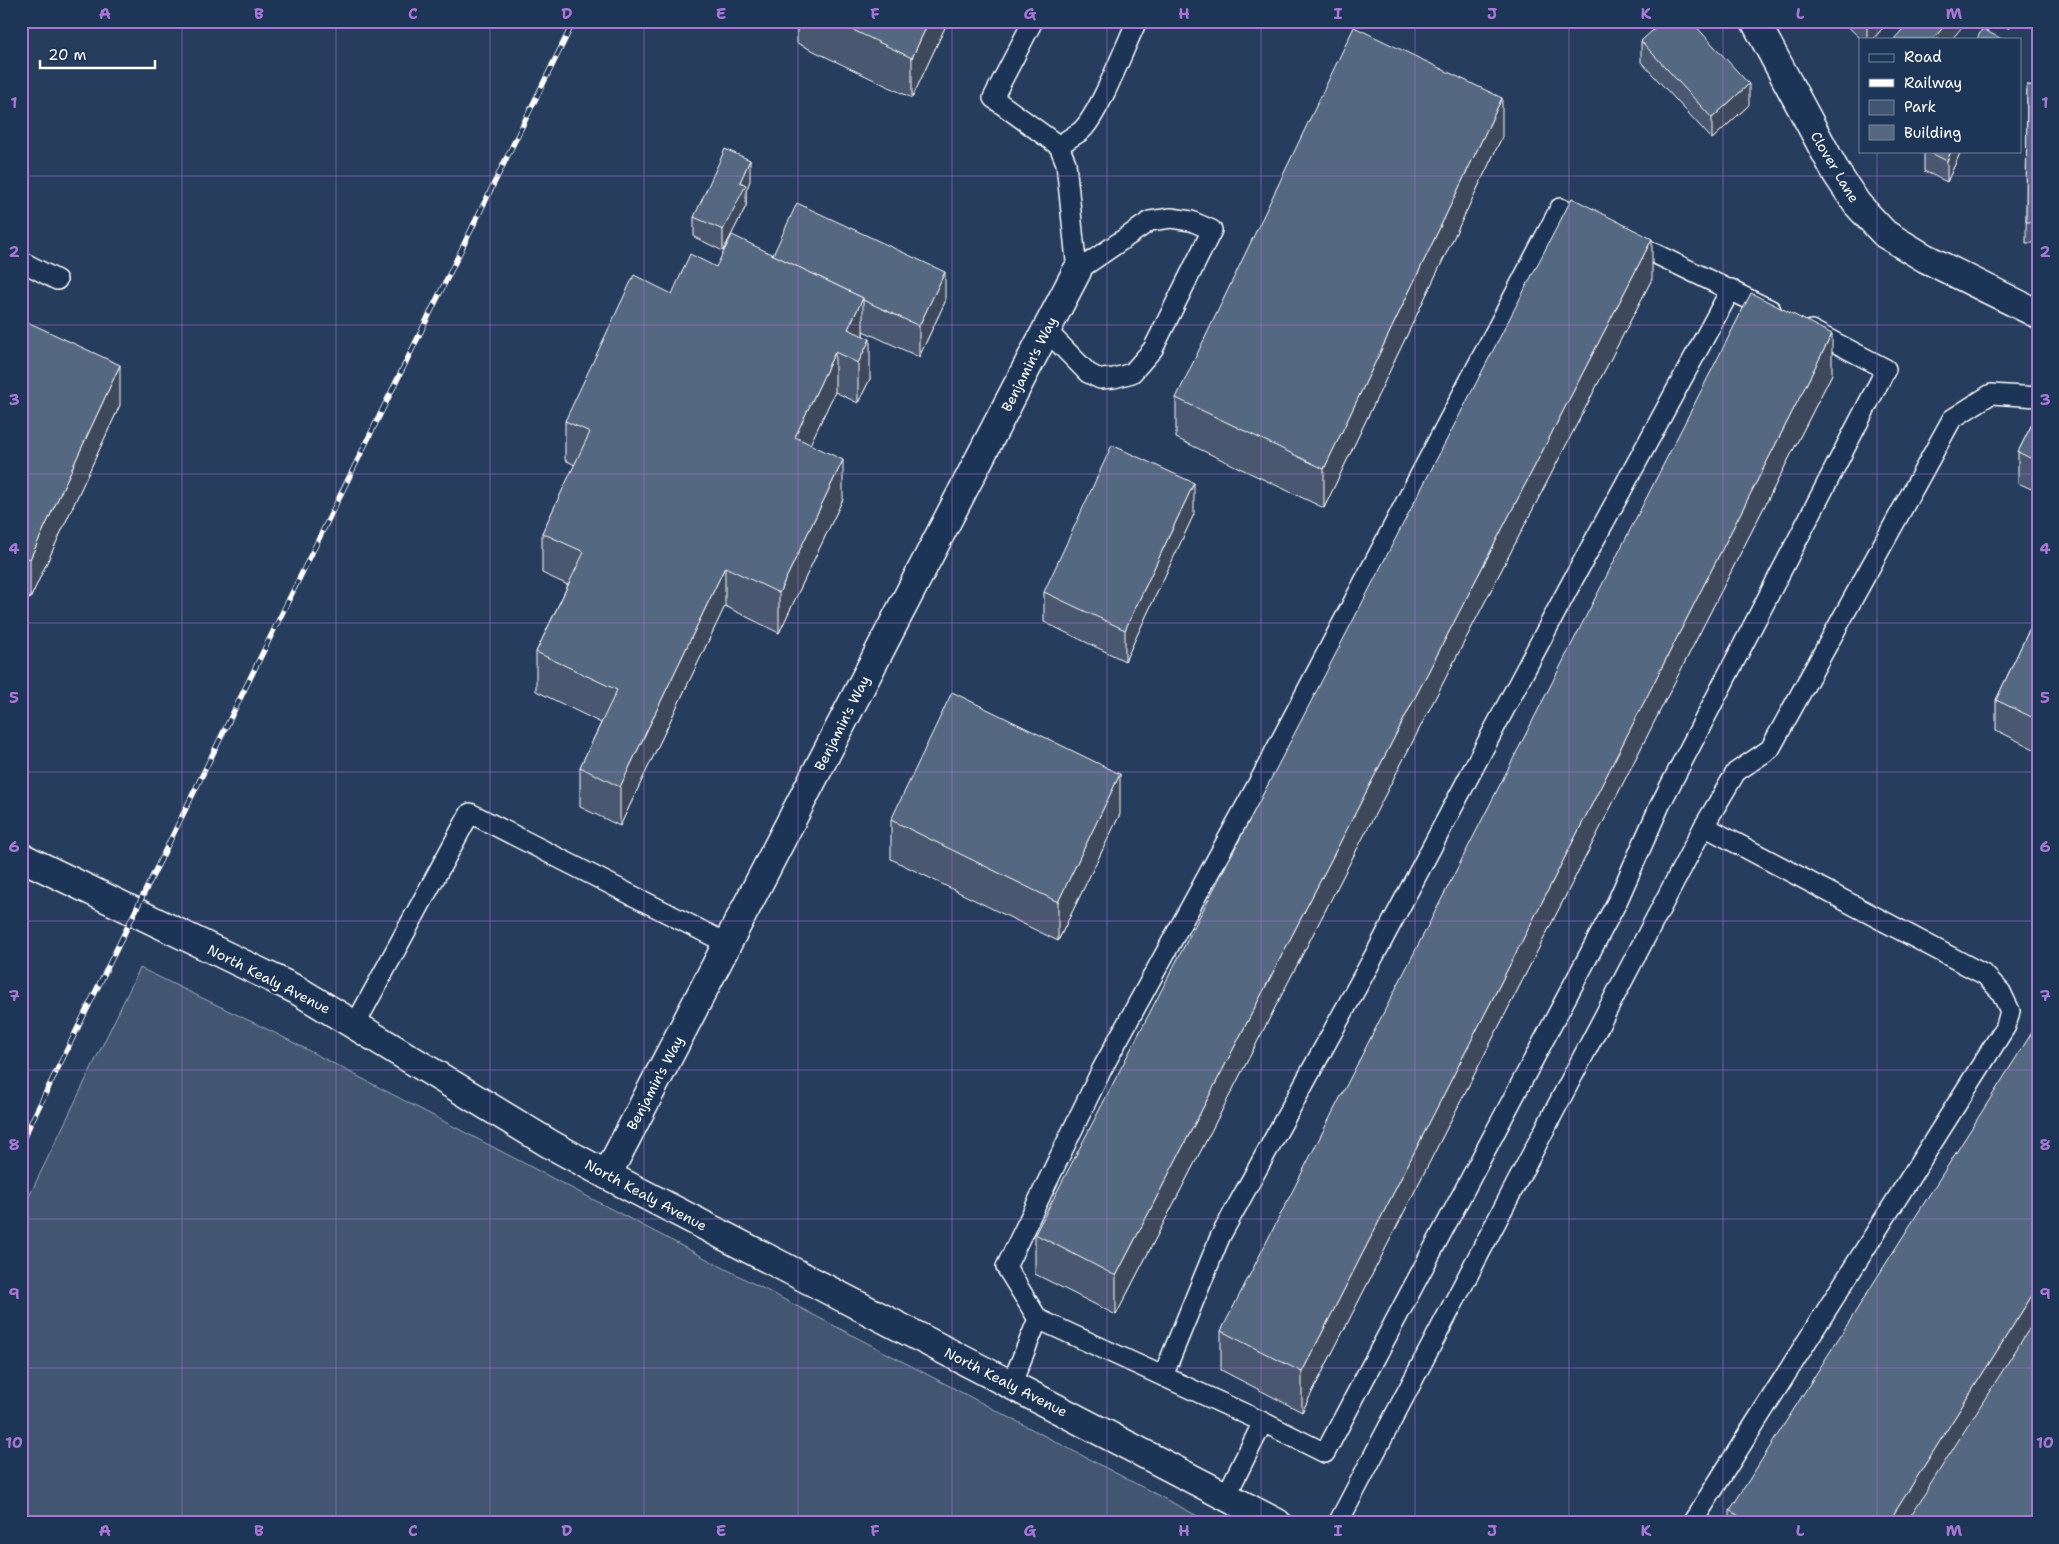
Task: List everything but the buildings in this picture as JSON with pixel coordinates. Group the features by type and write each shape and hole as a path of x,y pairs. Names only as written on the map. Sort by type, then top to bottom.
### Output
{"street":[{"name":"Clover Lane","path":"1755,21 1837,174 1857,204 1885,234 1924,258 2038,314"},
{"name":"Benjamin's Way","path":"607,1175 1077,271"},
{"name":"North Kealy Avenue","path":"21,857 297,990 550,1144 1277,1523"}],"lane":[{"path":"1033,21 993,98 1059,146 1066,163 1077,271 1150,221 1171,218 1190,221 1212,230 1154,349 1132,373 1114,378 1100,379 1088,374 1047,331"},
{"path":"1059,146 1070,136 1080,131 1093,116 1137,21"},
{"path":"1560,208 1731,289 1886,369 1660,805 1617,902 1325,1453 1263,1422 1038,1319 1006,1267 1102,1069 1267,768 1560,208"},
{"path":"21,261 57,280"},
{"path":"1163,1376 1220,1237 1379,947 1568,589 1731,289"},
{"path":"1338,1523 1704,826 1736,772 1770,749 1952,419 1991,394 2038,397"},
{"path":"355,1025 470,813 728,944"},
{"path":"1692,1523 2006,1026 2010,1011 2001,992 1985,975 1704,826"},
{"path":"1011,1385 1038,1319"},
{"path":"1226,1496 1263,1422"}],"green space":[{"path":"140,968 277,1034 1211,1523 21,1523 21,1213"}],"railway":[{"path":"21,1143 574,21"}]}
